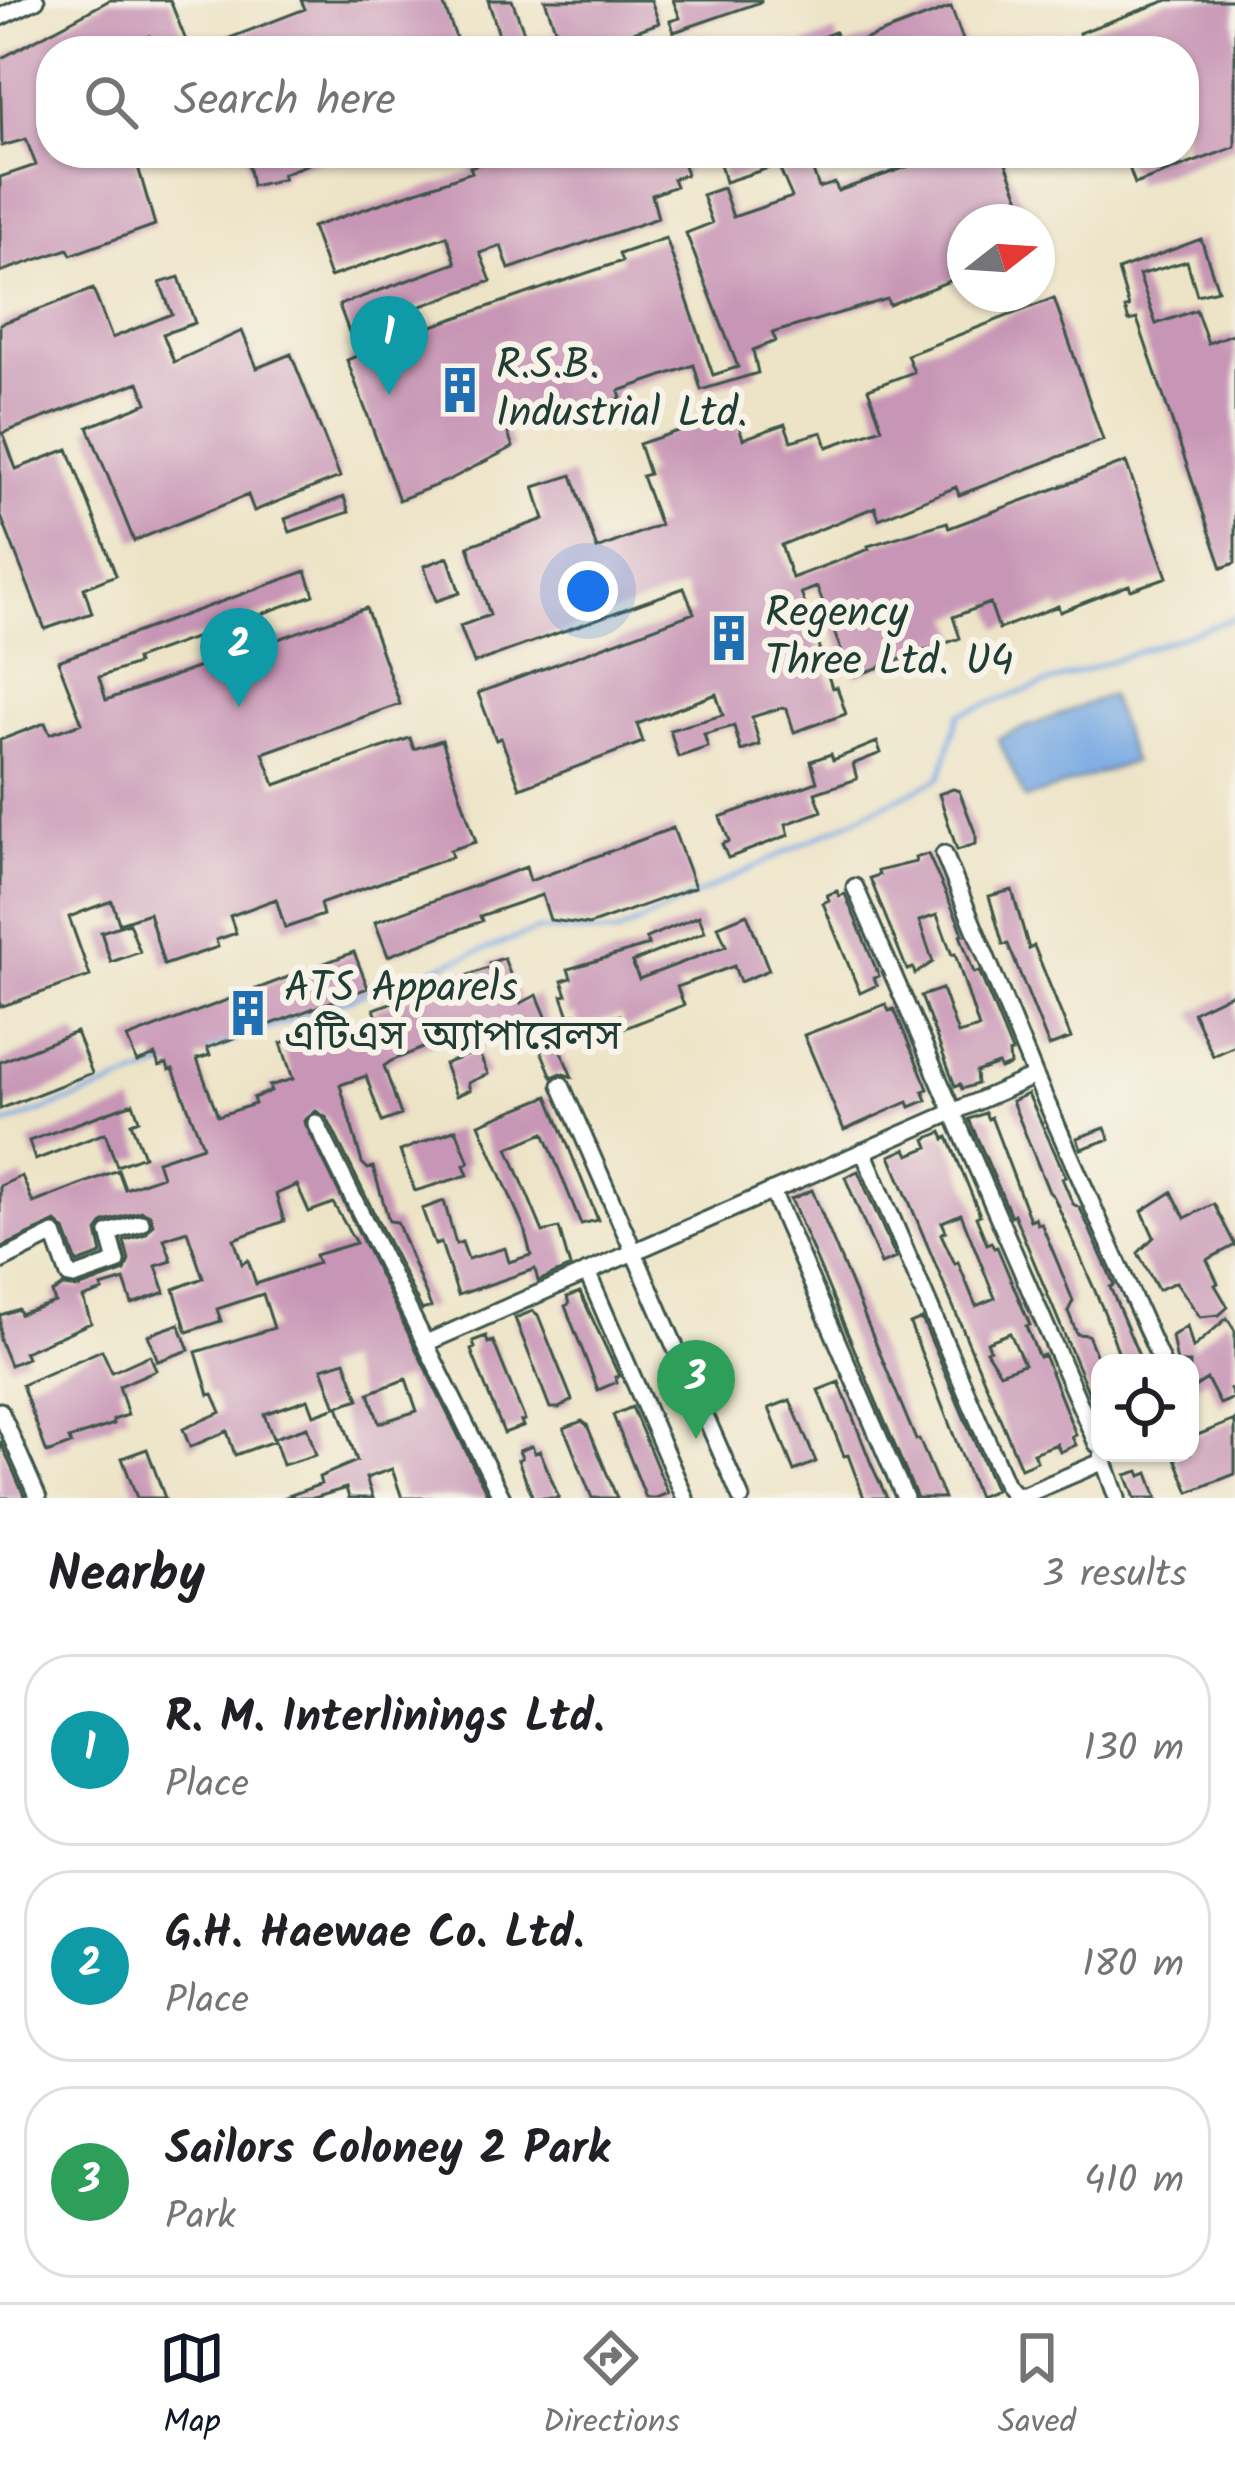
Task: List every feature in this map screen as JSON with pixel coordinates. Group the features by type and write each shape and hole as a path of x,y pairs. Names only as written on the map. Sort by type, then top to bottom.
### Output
{"street":[{"path":"0,17 36,0"},
{"path":"944,854 1035,1076 1158,1354"},
{"path":"855,887 1091,1429"},
{"path":"426,1343 1035,1076"},
{"path":"561,1085 741,1498"},
{"path":"316,1123 502,1498"},
{"path":"863,1151 1006,1485 1022,1496 1091,1455"},
{"path":"772,1191 905,1498"},
{"path":"0,1261 54,1234 74,1277 117,1262 109,1233 141,1223"},
{"path":"587,1272 685,1498"},
{"path":"0,1411 38,1498"},
{"path":"1104,1462 1117,1498"}],"water":[{"path":"1110,695 1133,762 1025,799 998,738"}],"building":[{"path":"110,0 170,0 184,36 149,36 43,36"},
{"path":"301,0 442,0 455,36 235,36 305,9"},
{"path":"488,0 512,0 525,36 499,36"},
{"path":"545,0 651,0 659,23 622,36 558,36"},
{"path":"673,0 761,2 674,32 670,21 680,18"},
{"path":"1168,0 1235,0 1235,147 1199,160 1199,36 1079,33"},
{"path":"951,7 962,36 874,36"},
{"path":"36,40 36,165 26,139 2,146 0,59"},
{"path":"36,165 138,168 155,225 71,255 68,249 0,272 0,177"},
{"path":"249,168 298,168 282,174 284,179 252,186"},
{"path":"470,168 685,168 687,174 673,179 676,186 652,195 658,218 509,269 501,246 480,253 491,281 349,332 339,305 456,263 447,236 330,277 312,227 472,172"},
{"path":"721,168 769,168 725,182"},
{"path":"779,168 812,168 819,188 835,183 838,191 903,168 1008,168 1022,204 947,204 947,282 889,305 887,299 772,333 776,341 753,350 758,373 701,390 694,365 619,391 621,398 558,420 554,410 506,428 513,447 399,500 347,360 622,261 619,254 666,238 713,375 738,367 686,233 712,223 702,195 723,188 733,217 792,197"},
{"path":"1129,168 1178,168 1135,184"},
{"path":"1201,239 1218,290 1197,295 1187,261 1139,275 1156,324 1196,310 1208,343 1235,333 1235,563 1222,568 1137,319 1129,321 1118,270"},
{"path":"179,277 195,323 163,334 174,362 242,331 257,368 291,354 340,477 254,511 248,495 134,541 88,427 147,403 139,382 3,433 16,469 68,449 116,575 84,588 92,613 45,629 0,514 0,324 93,289 112,338 172,314 160,283"},
{"path":"1055,301 1103,440 959,495 956,487 879,519 875,507 781,545 792,578 868,546 947,522 949,528 1126,462 1167,577 1131,590 1129,585 1060,612 1058,606 999,629 990,603 953,617 960,638 855,676 817,587 801,593 832,688 837,687 846,714 794,732 787,709 781,708 752,717 760,745 741,751 734,726 704,734 708,747 678,757 670,730 723,715 716,694 637,724 643,742 520,788 478,693 694,613 684,588 474,663 460,626 490,615 468,546 544,519 534,487 572,475 597,549 660,525 642,476 649,474 639,444 735,412 743,439 785,424 791,441 822,432 827,447 882,428 868,389 914,372 907,355 1018,312 1055,312"},
{"path":"344,497 349,512 290,532 285,519"},
{"path":"448,557 460,593 436,601 424,566"},
{"path":"306,571 314,595 136,659 137,664 99,677 106,700 366,608 400,704 263,753 275,785 410,738 414,749 442,740 476,842 450,850 452,857 320,904 323,915 285,928 276,899 230,916 236,933 216,940 218,947 164,965 149,913 119,923 112,901 69,917 90,976 0,1007 0,740 45,723 50,734 82,723 58,661"},
{"path":"877,742 881,753 853,764 857,779 815,793 822,811 786,824 789,835 728,858 722,844 729,841 720,817 817,782 811,761 831,754 833,760"},
{"path":"959,791 976,835 976,844 957,850 939,794"},
{"path":"673,828 695,887 589,925 550,920 542,895 388,956 375,922 526,867 530,881"},
{"path":"928,854 959,923 974,973 979,971 1012,1052 1010,1065 976,1072 977,1084 962,1089 960,1084 955,1086 921,996 942,989 958,1034 979,1028 955,954 937,915 919,921 933,962 915,974 913,968 907,970 870,878"},
{"path":"1012,890 1029,949 1034,946 1071,1038 1049,1046 1008,944 1003,945 989,896"},
{"path":"837,891 839,896 845,894 879,976 874,978 877,985 860,993 823,903"},
{"path":"747,914 769,970 740,982 734,966 677,987 684,1005 625,1028 620,1015 579,1028 575,1014 569,1016 562,996 567,995 562,981 571,978 568,969 649,945 646,938 699,916 705,932 632,962 639,979 726,946 718,926"},
{"path":"129,923 140,952 111,962 101,932"},
{"path":"354,952 368,988 207,1048 210,1055 197,1059 218,1116 255,1104 253,1098 271,1091 269,1086 293,1079 281,1043 350,1019 359,1044 383,1035 374,1009 491,967 489,963 504,958 521,1003 537,995 572,1077 561,1073 552,1077 529,1022 474,1050 465,1027 391,1061 384,1066 401,1115 382,1122 366,1076 340,1085 362,1163 373,1167 389,1221 397,1222 431,1307 422,1310 327,1118 316,1111 304,1121 489,1498 402,1498 392,1469 366,1478 373,1498 349,1498 346,1488 314,1498 283,1498 321,1484 319,1477 357,1461 338,1406 359,1399 345,1361 322,1368 336,1407 314,1415 308,1399 264,1414 274,1441 235,1455 227,1431 190,1447 183,1429 221,1412 213,1394 209,1395 196,1352 274,1328 263,1294 217,1309 221,1321 187,1332 174,1289 203,1278 187,1231 164,1239 172,1261 156,1266 165,1292 132,1304 124,1280 101,1287 103,1291 83,1298 91,1323 24,1352 27,1358 10,1365 0,1340 0,1315 18,1309 20,1314 55,1302 52,1293 63,1286 78,1288 125,1271 129,1260 124,1241 146,1234 153,1224 142,1211 104,1222 97,1231 102,1254 77,1263 65,1230 56,1222 0,1248 0,1186 22,1176 33,1203 118,1170 125,1189 162,1176 157,1161 203,1146 173,1069 167,1064 159,1066 155,1055 137,1062 127,1038","holes":["297,1185 309,1212 333,1203 356,1243 315,1255 318,1263 256,1284 248,1260 242,1264 234,1239 284,1221 276,1194","406,1379 417,1411 379,1423 369,1393"]},
{"path":"1235,992 1235,1046 1213,1056 1193,1012"},
{"path":"886,1004 889,1011 894,1009 928,1089 923,1091 927,1100 910,1107 908,1102 844,1130 804,1035"},
{"path":"76,1032 92,1073 0,1109 0,1062"},
{"path":"478,1051 488,1074 468,1083 470,1090 456,1096 444,1064"},
{"path":"1028,1094 1066,1177 1062,1178 1073,1204 1080,1208 1109,1273 1114,1285 1110,1287 1138,1354 1119,1354 1012,1101"},
{"path":"548,1096 598,1220 581,1224 544,1133 508,1148 543,1232 559,1228 570,1267 538,1281 535,1269 458,1295 441,1243 435,1245 422,1209 444,1201 456,1244 462,1242 468,1259 505,1248 509,1262 531,1255 479,1124"},
{"path":"133,1103 139,1120 131,1123 144,1156 117,1166 105,1133 35,1160 29,1141"},
{"path":"985,1113 991,1117 1030,1220 1041,1223 1073,1301 1068,1311 1077,1334 1088,1335 1096,1354 1091,1354 1091,1398 1014,1214 1011,1216 969,1119"},
{"path":"1105,1128 1110,1139 1081,1149 1077,1138"},
{"path":"456,1129 469,1163 464,1165 468,1175 415,1191 400,1151"},
{"path":"942,1132 948,1137 987,1244 997,1247 1037,1353 1044,1355 1076,1435 1072,1437 1076,1445 1060,1452 1057,1444 1033,1453 1037,1461 1021,1468 890,1156 929,1147 926,1139","holes":["961,1214 995,1298 976,1306 941,1234 946,1231 942,1222","1010,1333 1024,1364 1000,1373 986,1351 990,1349 987,1342"]},
{"path":"858,1171 896,1258 881,1264 845,1177"},
{"path":"812,1190 944,1498 917,1498 791,1199"},
{"path":"1172,1192 1185,1218 1214,1204 1235,1245 1207,1260 1228,1307 1219,1315 1200,1317 1176,1282 1158,1290 1138,1253 1154,1237 1142,1211"},
{"path":"580,1292 619,1376 617,1382 598,1390 565,1306 567,1297"},
{"path":"533,1311 572,1400 559,1408 550,1408 515,1318"},
{"path":"1227,1318 1235,1331 1235,1388 1230,1389 1234,1398 1220,1404 1207,1379 1199,1384 1199,1354 1175,1354 1172,1336 1187,1326 1193,1348"},
{"path":"922,1319 995,1490 978,1497 910,1324"},
{"path":"179,1324 189,1350 158,1361 148,1335"},
{"path":"486,1336 488,1343 493,1341 525,1420 523,1426 504,1433 471,1350 473,1341"},
{"path":"102,1350 112,1372 150,1355 156,1370 119,1386 128,1415 47,1453 22,1385"},
{"path":"839,1382 887,1498 864,1498 848,1455 844,1456 818,1390"},
{"path":"790,1400 816,1462 794,1471 769,1408"},
{"path":"632,1407 668,1493 656,1498 646,1498 613,1415"},
{"path":"1235,1420 1235,1474 1189,1492 1177,1462 1199,1462 1199,1434"},
{"path":"582,1421 617,1498 592,1498 564,1428"},
{"path":"307,1427 316,1455 283,1465 274,1438"},
{"path":"0,1441 25,1498 0,1498"},
{"path":"532,1446 535,1453 540,1451 559,1498 533,1498 518,1460 522,1458 519,1451"},
{"path":"147,1449 165,1498 137,1498 122,1458"},
{"path":"1139,1471 1141,1476 1148,1473 1157,1498 1135,1498 1126,1475"}],"waterway":[{"path":"204,1052 538,930 615,934 940,778 959,714 1235,618"},
{"path":"0,1126 171,1064"}],"place":[{"name":"R.S.B. Industrial Ltd.","path":"460,390"},
{"name":"R. M. Interlinings Ltd.","path":"389,395"},
{"name":"Regency Three Ltd. U4","path":"729,638"},
{"name":"G.H. Haewae Co. Ltd.","path":"239,707"},
{"name":"ATS Apparels এটিএস অ্যাপারেলস","path":"248,1013"},
{"name":"Sailors Coloney 2 Park","path":"696,1439"}]}
